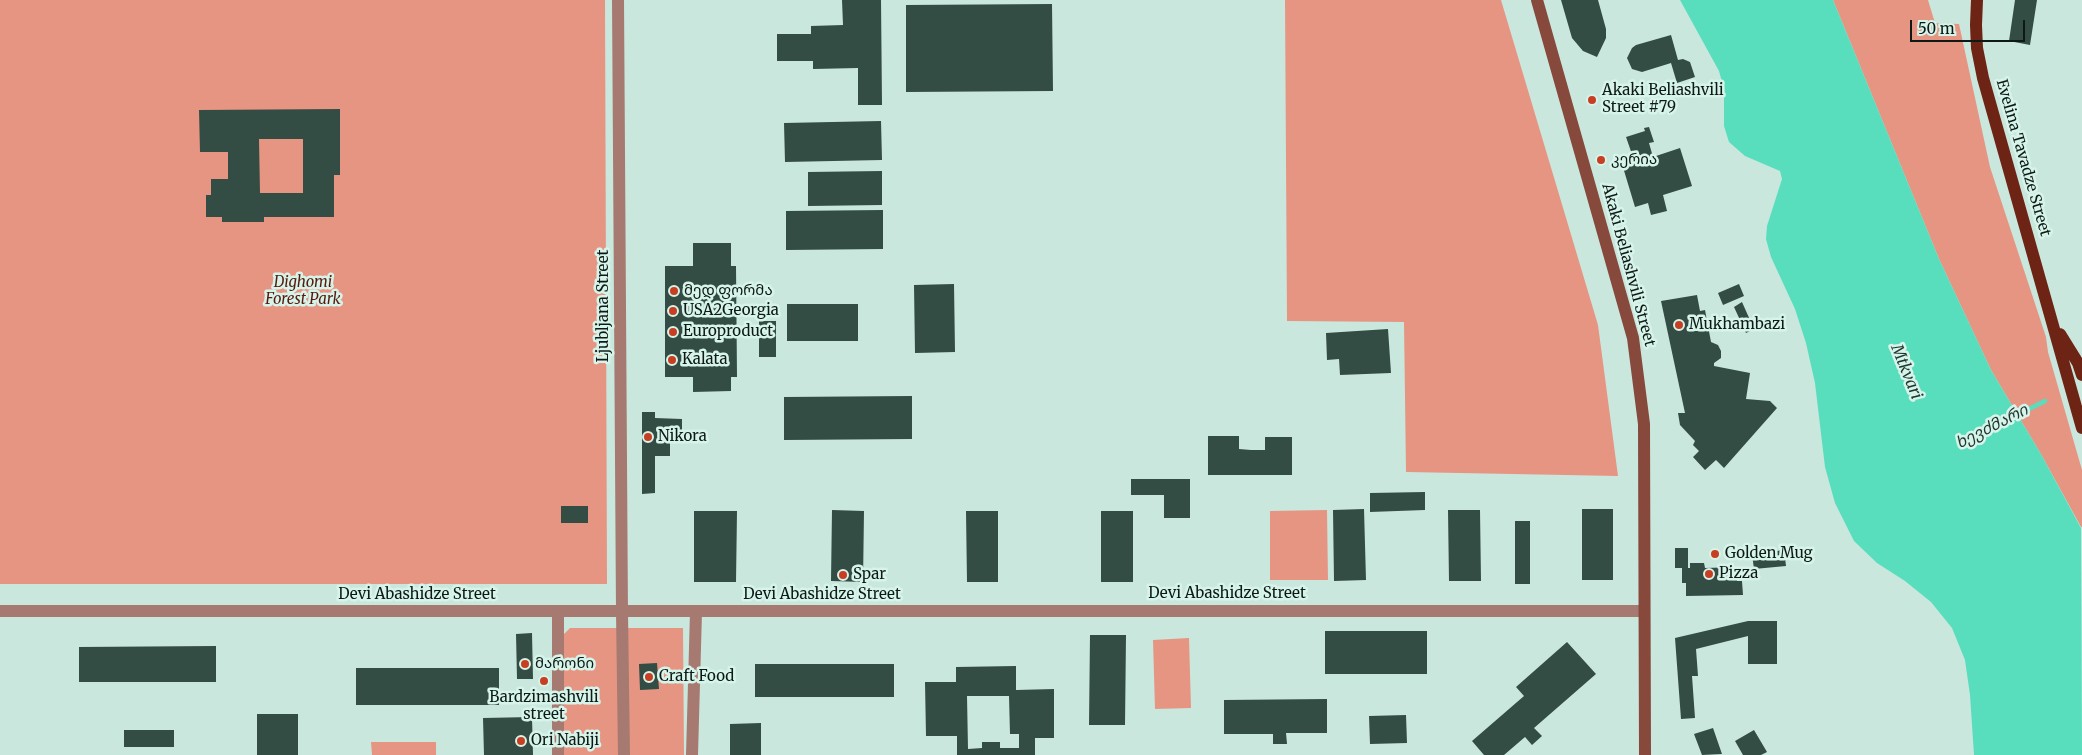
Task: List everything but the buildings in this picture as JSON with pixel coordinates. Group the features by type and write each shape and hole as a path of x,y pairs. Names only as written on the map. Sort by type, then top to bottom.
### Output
{"main road":[{"name":"Akaki Beliashvili Street","path":"1537,0 1633,338 1644,424 1645,755"},
{"name":"Evelina Tavadze Street","path":"1977,0 1977,48 1983,78 2053,322"},
{"path":"2053,322 2078,363 2082,374"},
{"path":"2053,322 2082,428"}],"street":[{"name":"Ljubljana Street","path":"618,0 624,755"},
{"name":"Devi Abashidze Street","path":"0,611 1644,611"},
{"path":"558,612 558,755"},
{"path":"692,755 696,612"}],"green space":[{"name":"Dighomi Forest Park","path":"0,0 605,0 607,584 0,584"},
{"path":"1285,0 1501,0 1598,325 1618,476 1406,472 1404,322 1287,321"},
{"path":"1833,0 1928,0 1935,23 1959,24 1990,167 2046,337 2048,352 2082,470 2082,527 1991,370 1939,259"},
{"path":"1327,510 1328,580 1270,580 1270,511"},
{"path":"570,628 683,628 684,755 564,755 564,634"},
{"path":"1189,638 1191,708 1155,709 1153,640"},
{"path":"371,742 436,742 436,755 372,755"}],"water":[{"name":"Mtkvari","path":"1680,0 1833,0 1939,259 1991,370 2042,456 2081,528 2082,755 1974,755 1970,695 1965,660 1952,628 1931,602 1905,581 1877,563 1854,541 1835,503 1825,467 1815,383 1806,343 1795,309 1771,257 1766,239 1767,226 1782,179 1780,171 1745,156 1729,142 1724,126 1724,89 1719,71"}],"waterway":[{"name":"ხევძმარი","path":"2013,417 2045,401"}],"place":[{"name":"Akaki Beliashvili Street #79","path":"1592,100"},
{"name":"კერია","path":"1601,160"},
{"name":"მედ ფორმა","path":"674,291"},
{"name":"USA2Georgia","path":"673,311"},
{"name":"Mukhambazi","path":"1679,325"},
{"name":"Europroduct","path":"673,332"},
{"name":"Kalata","path":"672,360"},
{"name":"Nikora","path":"648,437"},
{"name":"Golden Mug","path":"1715,554"},
{"name":"Pizza","path":"1709,574"},
{"name":"Spar","path":"843,575"},
{"name":"მარონი","path":"525,664"},
{"name":"Craft Food","path":"649,677"},
{"name":"Bardzimashvili street","path":"544,681"},
{"name":"Ori Nabiji","path":"521,741"}]}
